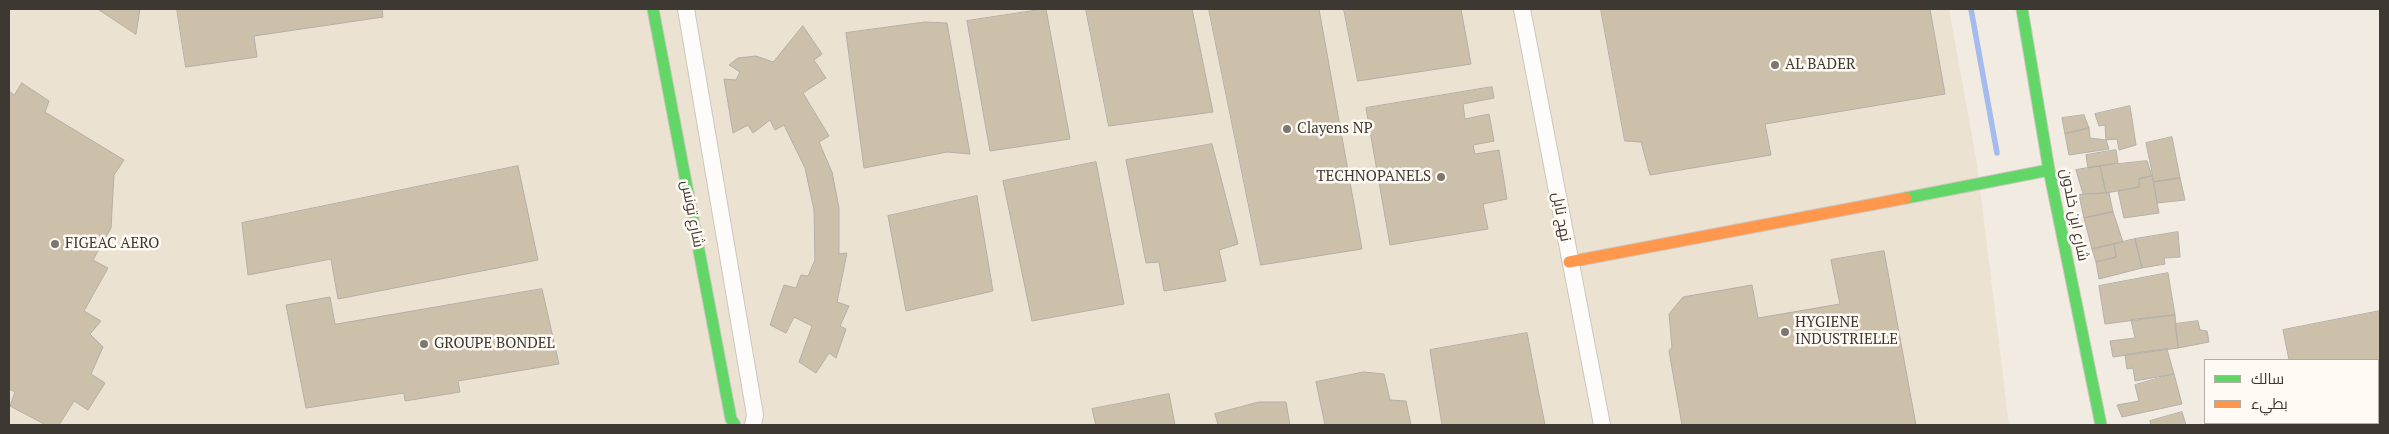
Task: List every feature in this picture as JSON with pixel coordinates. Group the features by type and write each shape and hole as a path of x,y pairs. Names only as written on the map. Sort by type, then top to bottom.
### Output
{"street":[{"name":"شارع تونس","path":"653,9 733,422"},
{"name":"شارع تونس","path":"686,9 754,420"},
{"name":"نهج نابل","path":"1522,9 1569,262 1602,425"},
{"name":"شارع ابن خلدون","path":"2022,9 2049,170 2101,425"},
{"path":"1569,262 1752,229 2049,170"}],"shaded area":[{"path":"9,9 1949,9 1977,164 2009,425 9,425"}],"building":[{"path":"98,9 140,9 136,34"},
{"path":"177,9 382,9 383,17 254,36 257,57 186,67"},
{"path":"1046,9 1070,139 990,151 967,21"},
{"path":"1086,9 1192,9 1213,112 1109,126"},
{"name":"Clayens NP","path":"1209,9 1319,9 1362,249 1261,265"},
{"path":"1344,9 1461,9 1471,64 1358,81"},
{"name":"AL BADER","path":"1601,9 1930,9 1945,94 1765,124 1771,155 1650,175 1641,142 1625,141"},
{"path":"925,22 947,23 970,154 947,152 864,168 846,33"},
{"path":"803,26 822,54 814,60 826,78 803,93 829,136 819,142 832,172 839,208 839,254 847,253 837,302 849,306 840,326 846,329 836,358 829,353 816,373 799,362 812,326 794,317 786,333 770,325 784,285 796,288 801,275 808,276 815,260 814,210 805,168 784,125 775,130 770,120 753,133 748,125 733,133 724,79 736,80 740,72 729,65 738,58 756,56 773,62"},
{"name":"FIGEAC AERO","path":"22,83 49,101 45,112 124,160 114,175 111,228 93,260 108,268 84,311 101,321 90,334 103,347 91,374 105,383 88,410 74,401 59,425 46,425 10,406 15,392 9,389 9,91 14,95"},
{"name":"TECHNOPANELS","path":"1492,87 1494,98 1463,104 1465,119 1489,114 1494,141 1473,145 1475,154 1499,150 1507,199 1483,204 1488,229 1390,245 1366,108"},
{"path":"2130,106 2136,145 2119,150 2117,139 2106,140 2105,125 2099,126 2095,114"},
{"path":"2084,115 2089,128 2065,134 2062,118"},
{"path":"2089,128 2090,138 2106,140 2109,149 2069,155 2065,134"},
{"path":"2172,137 2180,178 2154,182 2146,143"},
{"path":"1212,144 1238,244 1219,250 1226,281 1164,291 1159,262 1146,263 1126,160"},
{"path":"2116,150 2118,163 2088,168 2086,155"},
{"path":"2147,161 2152,176 2139,179 2139,187 2106,193 2100,166"},
{"path":"1096,162 1124,304 1032,321 1003,181"},
{"path":"518,166 538,260 338,299 331,259 248,275 242,223"},
{"path":"2100,166 2106,193 2083,194 2076,170"},
{"path":"2152,176 2159,213 2124,218 2118,191 2139,187 2139,179"},
{"path":"2180,178 2185,200 2157,203 2154,182"},
{"path":"2109,193 2113,212 2084,218 2079,195"},
{"path":"977,196 993,291 906,311 888,216"},
{"path":"2113,212 2123,242 2092,249 2084,218"},
{"path":"2178,232 2180,257 2164,258 2165,264 2142,268 2135,239"},
{"path":"2135,239 2142,268 2099,279 2096,262 2116,257 2114,244"},
{"path":"2114,244 2116,257 2096,262 2092,249"},
{"name":"HYGIENE INDUSTRIELLE","path":"1884,251 1916,425 1682,425 1669,351 1672,347 1669,314 1683,297 1752,285 1758,318 1840,304 1831,260"},
{"path":"2168,273 2175,315 2105,324 2099,286"},
{"name":"GROUPE BONDEL","path":"542,289 559,364 458,381 460,392 405,401 404,393 306,408 286,305 330,297 335,324"},
{"path":"2380,311 2380,398 2379,359 2289,359 2283,330"},
{"path":"2175,315 2178,348 2113,357 2110,341 2135,338 2131,320"},
{"path":"2198,321 2200,330 2207,331 2209,342 2178,348 2175,324"},
{"path":"1527,333 1545,425 1442,425 1430,350"},
{"path":"2167,349 2174,374 2135,381 2133,368 2127,369 2125,355"},
{"path":"1364,372 1384,374 1390,400 1406,401 1411,425 1325,425 1316,382"},
{"path":"2174,374 2182,404 2122,417 2117,405 2139,401 2135,385"},
{"path":"1169,394 1175,425 1096,425 1092,409"},
{"path":"1259,402 1286,402 1290,425 1218,425 1215,414"},
{"path":"2182,412 2186,425 2151,425 2150,421"}],"waterway":[{"path":"1971,9 1997,153"}],"traffic: fast":[{"path":"653,9 731,419 735,425"},
{"path":"2022,9 2049,170 2101,425"},
{"path":"1906,198 2049,170"}],"traffic: slow":[{"path":"1569,262 1906,198"}],"place":[{"name":"AL BADER","path":"1775,65"},
{"name":"Clayens NP","path":"1287,129"},
{"name":"TECHNOPANELS","path":"1441,177"},
{"name":"FIGEAC AERO","path":"55,244"},
{"name":"HYGIENE INDUSTRIELLE","path":"1785,332"},
{"name":"GROUPE BONDEL","path":"424,344"}]}
